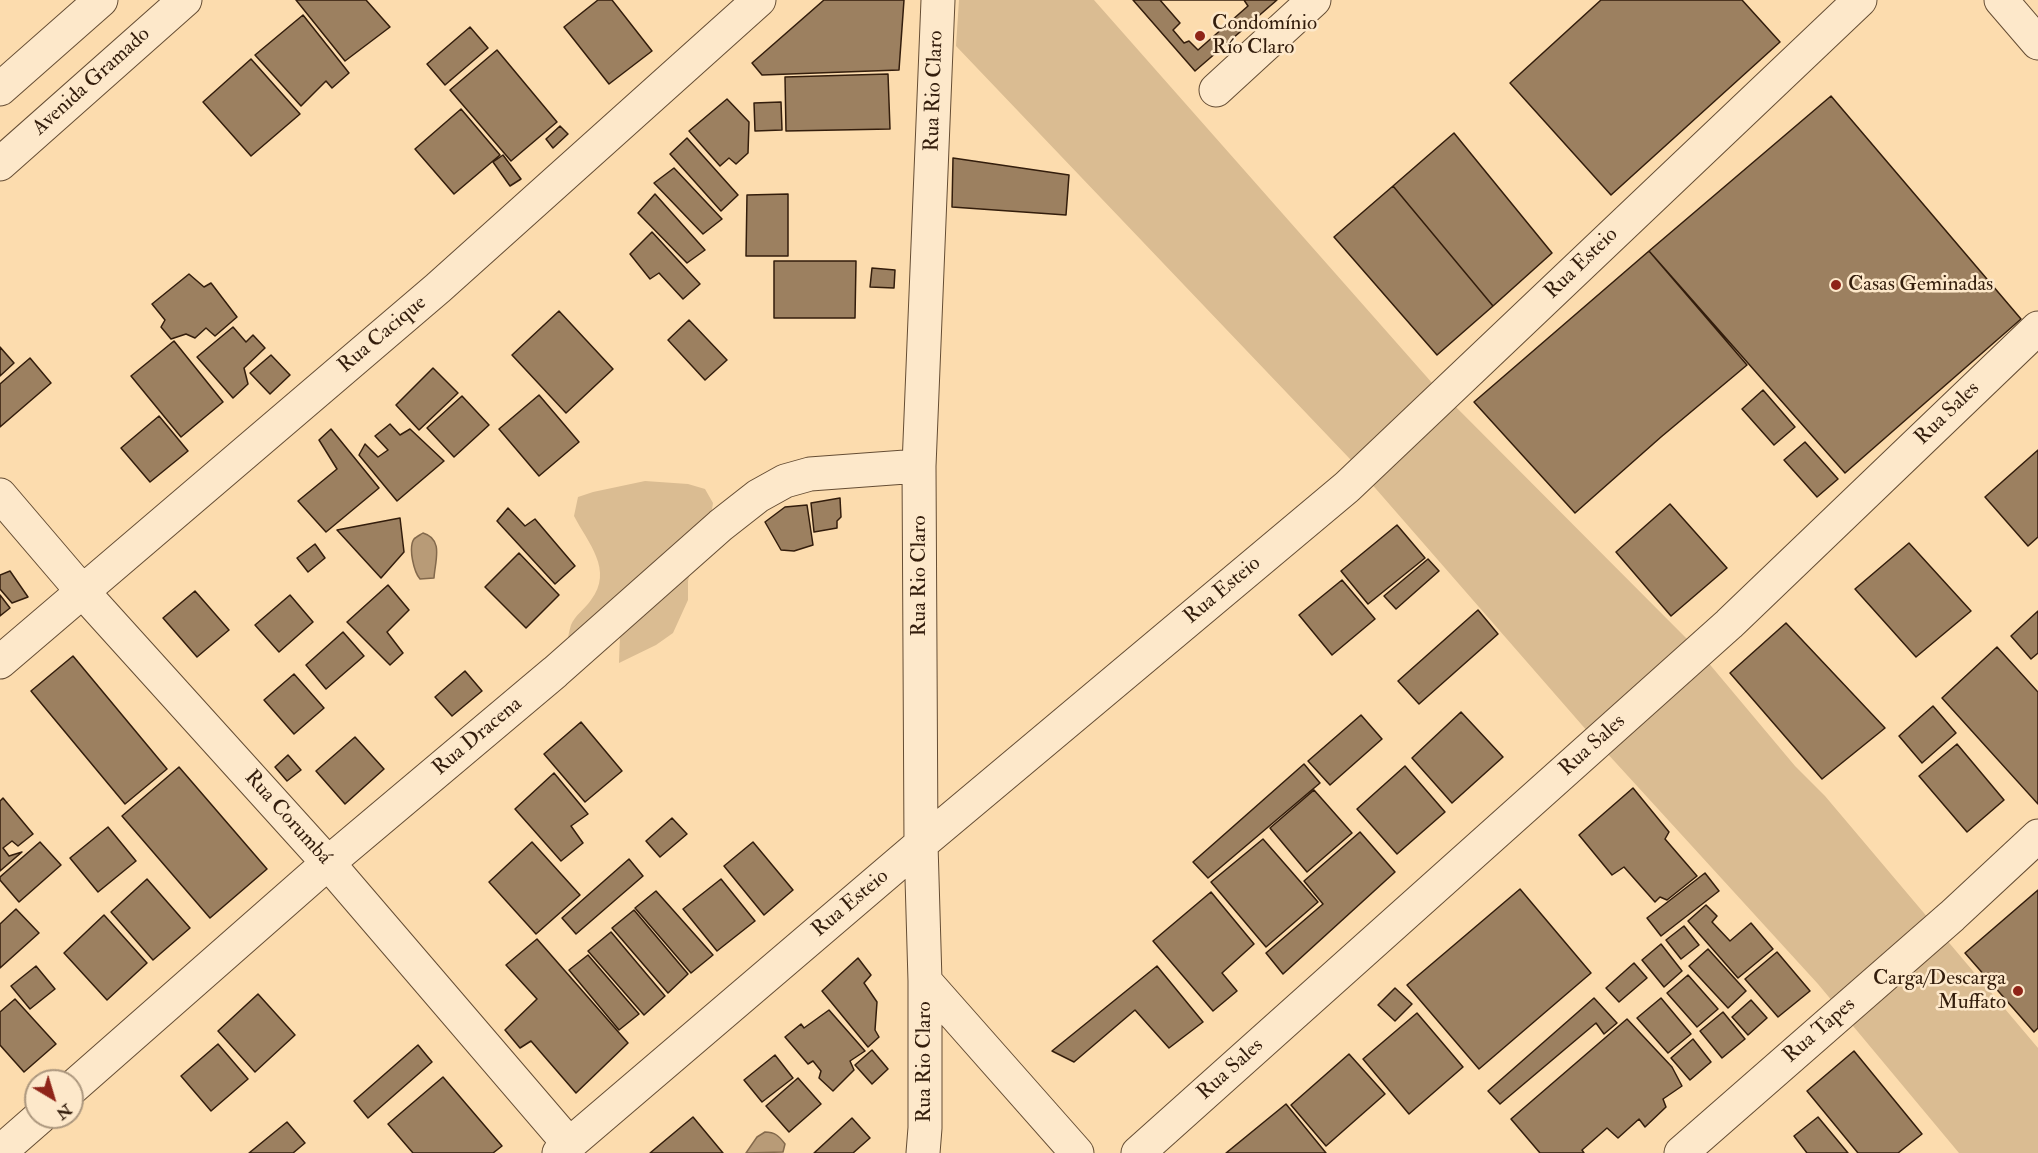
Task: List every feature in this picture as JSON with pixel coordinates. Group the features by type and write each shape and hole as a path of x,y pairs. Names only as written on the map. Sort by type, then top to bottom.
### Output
{"street":[{"path":"0,88 101,0"},
{"name":"Avenida Gramado","path":"0,164 184,0"},
{"name":"Rua Cacique","path":"0,662 438,288 759,0"},
{"name":"Rua Rio Claro","path":"923,1153 925,981 921,844 919,466 938,0"},
{"path":"1216,90 1314,0"},
{"name":"Rua Esteio","path":"564,1149 921,844 1347,487 1860,0"},
{"path":"2001,0 2038,43"},
{"name":"Rua Sales","path":"1138,1153 1729,624 2038,328"},
{"name":"Rua Dracena","path":"84,1077 328,863 555,672 721,525 758,496 784,480 810,474 919,466"},
{"name":"Rua Corumbá","path":"0,495 82,591 328,863 564,1149"},
{"name":"Rua Tapes","path":"1681,1153 1952,916 2038,836"},
{"path":"925,981 1077,1153"},
{"path":"0,1152 26,1129"}],"shaded area":[{"path":"959,0 1094,0 1433,384 1696,648 1795,766 1825,796 2038,1048 2038,1153 1959,1153 1818,984 1595,740 1349,458 956,46"},
{"path":"645,481 688,484 705,489 713,503 710,522 693,561 688,581 688,600 673,633 656,645 619,663 620,634 567,644 573,621 591,600 600,578 592,547 574,516 578,497"},
{"path":"423,533 430,536 436,545 434,578 420,579 414,566 412,543"},
{"path":"765,1132 781,1139 785,1144 783,1152 746,1153 757,1137"}],"building":[{"path":"296,0 366,0 390,27 345,61"},
{"path":"598,0 612,0 652,51 609,84 564,27"},
{"path":"824,0 904,0 899,70 762,75 752,63"},
{"name":"Condomínio Río Claro","path":"1133,0 1277,0 1195,71"},
{"path":"1160,0 1244,0 1248,6 1198,50 1189,41 1184,43 1173,30 1180,23"},
{"path":"1601,0 1742,0 1780,42 1611,195 1510,83"},
{"path":"303,15 349,73 332,88 326,81 301,106 255,55"},
{"path":"470,27 488,48 445,85 427,64"},
{"path":"497,50 557,122 511,161 450,90"},
{"path":"251,59 300,114 251,156 203,102"},
{"path":"888,74 890,129 786,131 785,77"},
{"name":"Casas Geminadas","path":"1831,96 2021,319 1845,473 1649,251"},
{"path":"727,99 749,122 748,153 736,164 729,158 720,166 689,131"},
{"path":"781,102 782,130 755,131 754,103"},
{"path":"461,109 500,155 454,194 415,149"},
{"path":"560,126 568,134 553,148 546,139"},
{"path":"1454,133 1552,253 1493,306 1393,186"},
{"path":"687,138 738,195 721,211 670,154"},
{"path":"503,155 521,179 510,186 493,162"},
{"path":"953,158 1069,175 1066,215 952,207"},
{"path":"674,168 722,219 703,234 654,183"},
{"path":"1393,186 1493,306 1437,355 1334,237"},
{"path":"655,194 705,250 687,263 638,213"},
{"path":"788,194 788,256 746,256 747,195"},
{"path":"652,232 700,284 683,299 659,273 650,279 630,254"},
{"path":"1649,251 1747,365 1575,513 1474,402"},
{"path":"774,261 856,261 855,318 774,318"},
{"path":"872,268 895,270 894,288 870,287"},
{"path":"189,274 204,287 211,283 237,317 215,336 206,328 195,338 186,334 171,339 161,327 165,320 152,304"},
{"path":"559,311 613,369 566,413 512,355"},
{"path":"689,320 727,360 705,380 668,340"},
{"path":"233,327 246,342 253,335 265,348 244,368 248,384 233,398 197,357"},
{"path":"174,341 223,402 181,437 131,376"},
{"path":"0,347 14,363 0,376"},
{"path":"271,355 290,375 270,394 250,373"},
{"path":"30,358 51,383 0,427 0,384"},
{"path":"433,368 458,393 419,430 396,405"},
{"path":"1763,390 1795,427 1774,445 1742,409"},
{"path":"539,395 579,442 539,476 499,429"},
{"path":"462,396 489,425 454,457 427,428"},
{"path":"159,416 188,451 150,482 121,448"},
{"path":"390,424 400,435 410,429 444,461 397,501 359,455 365,444 378,457 388,450 375,436"},
{"path":"331,429 379,488 326,532 298,501 337,469 319,440"},
{"path":"1805,442 1838,479 1817,497 1784,460"},
{"path":"2038,450 2038,537 2028,546 1985,497"},
{"path":"840,498 841,517 837,521 837,528 814,532 811,503"},
{"path":"1670,504 1727,568 1671,616 1616,552"},
{"path":"807,505 813,545 794,551 781,550 765,522 785,507"},
{"path":"508,508 525,526 535,519 575,566 555,584 497,521"},
{"path":"400,518 404,552 381,578 337,530"},
{"path":"1397,525 1425,558 1368,604 1341,571"},
{"path":"1909,543 1971,611 1916,657 1855,589"},
{"path":"315,544 325,558 308,572 297,558"},
{"path":"519,553 559,595 526,628 485,587"},
{"path":"1428,559 1439,571 1396,609 1384,596"},
{"path":"10,571 28,597 12,603 0,589 0,575"},
{"path":"1342,580 1375,619 1332,655 1299,615"},
{"path":"388,585 409,610 387,632 403,653 390,665 347,622"},
{"path":"195,591 229,630 197,657 163,618"},
{"path":"0,595 10,608 0,616"},
{"path":"290,595 313,622 279,652 255,625"},
{"path":"1478,610 1498,634 1419,704 1398,681"},
{"path":"2038,611 2038,653 2031,659 2011,636"},
{"path":"1786,623 1885,728 1822,779 1730,673"},
{"path":"343,632 364,656 326,689 306,665"},
{"path":"1997,647 2038,692 2038,804 1942,698"},
{"path":"73,656 167,769 125,804 31,691"},
{"path":"465,671 482,691 452,716 435,697"},
{"path":"294,674 324,708 294,734 264,700"},
{"path":"1933,706 1956,733 1922,763 1899,736"},
{"path":"1461,712 1503,757 1452,803 1412,758"},
{"path":"1361,715 1382,739 1330,785 1308,761"},
{"path":"581,722 622,771 585,802 544,754"},
{"path":"355,737 384,769 345,804 316,771"},
{"path":"1957,744 2004,800 1967,832 1919,776"},
{"path":"288,755 301,770 287,781 275,767"},
{"path":"1304,764 1320,783 1208,878 1193,862"},
{"path":"1405,766 1445,812 1397,854 1357,809"},
{"path":"179,767 267,869 210,918 122,816"},
{"path":"554,773 588,814 571,826 583,843 561,861 515,809"},
{"path":"1633,788 1669,832 1665,839 1697,876 1667,900 1660,897 1655,902 1624,867 1612,875 1579,835"},
{"path":"1314,790 1352,833 1307,872 1270,828"},
{"path":"3,798 33,834 18,846 12,841 3,848 9,856 22,852 0,871 0,801"},
{"path":"672,818 687,834 660,857 646,841"},
{"path":"108,827 136,861 98,892 70,858"},
{"path":"1360,832 1395,872 1283,974 1266,953 1323,904 1304,881"},
{"path":"1263,839 1318,902 1266,947 1211,882"},
{"path":"40,842 61,865 19,902 0,880 0,877"},
{"path":"532,842 580,895 536,934 489,882"},
{"path":"753,842 793,890 764,915 724,866"},
{"path":"629,859 643,876 576,934 562,918"},
{"path":"1705,873 1719,891 1661,936 1647,918"},
{"path":"147,879 190,928 153,960 111,912"},
{"path":"721,879 755,921 717,951 683,909"},
{"path":"1520,889 1591,973 1479,1069 1407,985"},
{"name":"Carga/Descarga Muffato","path":"2038,890 2038,1028 2034,1032 1965,953"},
{"path":"656,891 713,955 691,973 635,908"},
{"path":"1211,892 1254,944 1222,973 1237,991 1213,1011 1153,941"},
{"path":"1706,905 1717,916 1712,922 1730,941 1751,923 1773,949 1738,978 1688,921"},
{"path":"16,909 39,933 0,968 0,924"},
{"path":"634,910 688,974 668,993 612,928"},
{"path":"104,915 147,963 107,1000 64,953"},
{"path":"1684,926 1699,945 1681,959 1666,940"},
{"path":"611,932 665,996 644,1015 588,951"},
{"path":"537,939 628,1043 576,1093 531,1041 520,1048 505,1030 537,999 506,965"},
{"path":"1661,944 1682,971 1664,987 1642,960"},
{"path":"1708,949 1746,991 1728,1008 1689,966"},
{"path":"1777,952 1810,991 1778,1017 1745,979"},
{"path":"588,955 639,1014 619,1030 569,970"},
{"path":"858,958 871,975 864,983 877,1002 875,1030 879,1037 868,1047 822,991"},
{"path":"1634,963 1647,978 1619,1002 1606,988"},
{"path":"36,966 55,989 30,1009 11,986"},
{"path":"1157,966 1203,1022 1169,1048 1135,1010 1074,1062 1052,1051"},
{"path":"1688,975 1718,1009 1697,1027 1667,993"},
{"path":"1395,988 1412,1004 1395,1021 1378,1005"},
{"path":"258,994 295,1035 255,1072 218,1031"},
{"path":"1594,998 1617,1023 1604,1034 1596,1023 1500,1104 1488,1091"},
{"path":"1661,998 1691,1034 1668,1053 1637,1018"},
{"path":"15,999 56,1044 27,1069 24,1069 24,1072 0,1045 0,1012"},
{"path":"1751,1000 1767,1018 1748,1035 1732,1017"},
{"path":"829,1010 865,1051 850,1061 854,1070 833,1091 819,1078 821,1071 813,1061 808,1064 785,1037 801,1024 804,1028"},
{"path":"1723,1012 1745,1039 1722,1058 1700,1031"},
{"path":"1417,1013 1463,1067 1409,1114 1363,1059"},
{"path":"1627,1019 1672,1067 1682,1086 1663,1099 1666,1107 1645,1127 1639,1119 1618,1138 1607,1128 1582,1150 1584,1153 1540,1153 1511,1119"},
{"path":"1693,1039 1711,1062 1690,1080 1671,1058"},
{"path":"218,1044 248,1079 211,1111 181,1076"},
{"path":"418,1045 432,1062 368,1118 354,1101"},
{"path":"872,1050 888,1069 872,1084 855,1065"},
{"path":"1854,1051 1922,1134 1898,1153 1858,1153 1807,1091"},
{"path":"1349,1054 1385,1094 1326,1146 1291,1105"},
{"path":"775,1055 793,1078 762,1102 744,1080"},
{"path":"443,1077 502,1146 493,1153 413,1153 388,1124"},
{"path":"798,1078 821,1104 789,1132 766,1106"},
{"path":"1286,1104 1326,1153 1226,1153"},
{"path":"693,1117 723,1153 650,1153"},
{"path":"1818,1117 1848,1153 1807,1153 1794,1136"},
{"path":"852,1118 870,1138 853,1153 814,1153"},
{"path":"287,1122 305,1143 293,1153 249,1153"}],"place":[{"name":"Condomínio Río Claro","path":"1200,36"},
{"name":"Casas Geminadas","path":"1836,285"},
{"name":"Carga/Descarga Muffato","path":"2018,991"}]}
